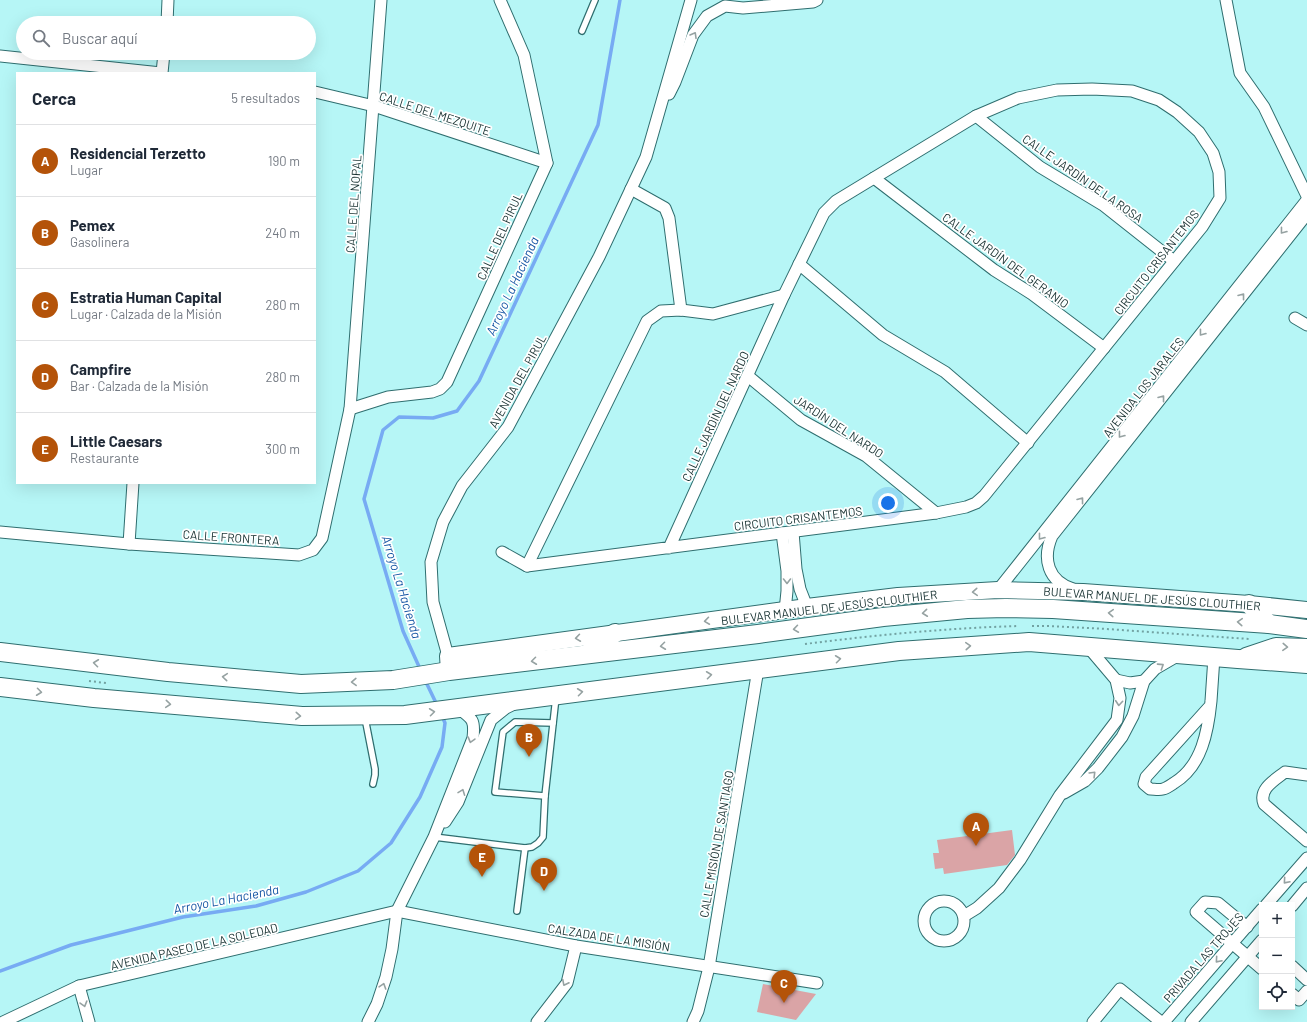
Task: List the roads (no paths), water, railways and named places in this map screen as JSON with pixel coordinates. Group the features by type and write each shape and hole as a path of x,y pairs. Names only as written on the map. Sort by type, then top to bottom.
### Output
{"main road":[{"path":"1249,604 1269,624"},
{"path":"0,652 168,672 300,684 393,680 444,667 586,655 883,617 967,609 1053,609 1269,624 1307,629"},
{"path":"586,655 615,633"},
{"path":"0,687 94,698 302,716 405,715 899,651 1021,642 1307,664"},
{"path":"1238,659 1276,646 1307,648"}],"street":[{"path":"167,16 168,0"},
{"name":"CALLE DEL NOPAL","path":"350,409 382,0"},
{"path":"500,0 524,55 547,163"},
{"path":"656,119 691,0"},
{"path":"656,119 676,82 693,35 707,16 725,6 742,4 813,2 817,0"},
{"path":"1226,0 1240,73 1264,107 1307,196"},
{"path":"0,56 16,58"},
{"path":"38,60 152,72"},
{"path":"162,72 163,60"},
{"name":"CIRCUITO CRISANTEMOS","path":"527,566 936,513 966,507 976,503 984,496 1028,443 1202,227 1220,198 1219,172 1213,153 1199,132 1177,112 1159,100 1132,91 1092,89 1057,90 1018,98 976,116 836,201 824,213 784,295"},
{"name":"CALLE DEL MEZQUITE","path":"316,92 374,106 547,163"},
{"name":"CALLE JARDÍN DE LA ROSA","path":"976,116 1040,166 1103,205 1174,261"},
{"name":"AVENIDA DEL PIRUL","path":"444,667 433,602 431,562 443,522 462,486 508,428 599,257 646,156 656,119"},
{"name":"CALLE DEL PIRUL","path":"350,409 388,397 432,392 440,389 447,382 547,163"},
{"name":"CALLE JARDÍN DEL GERANIO","path":"874,178 994,270 1032,294 1104,348"},
{"path":"631,190 664,208 670,218 681,310"},
{"name":"AVENIDA LOS JARALES","path":"998,590 1307,200"},
{"name":"AVENIDA LOS JARALES","path":"1083,592 1067,587 1059,582 1050,569 1047,559 1047,552 1052,536 1307,214"},
{"path":"799,264 883,335 945,372 1028,443"},
{"path":"502,552 527,566 647,320 661,311 681,310 713,314 784,295"},
{"name":"CALLE JARDÍN DEL NARDO","path":"669,548 784,295"},
{"path":"1294,318 1307,325"},
{"name":"JARDÍN DEL NARDO","path":"748,376 801,420 866,456 936,513"},
{"name":"CALLE FRONTERA","path":"0,532 129,544 299,555 312,550 322,538 350,409"},
{"path":"129,544 133,484"},
{"path":"788,532 800,589 806,607"},
{"path":"785,611 787,591 788,532"},
{"name":"BULEVAR MANUEL DE JESÚS CLOUTHIER","path":"444,667 615,633 898,596 998,590 1083,592 1249,604 1307,610"},
{"path":"964,916 977,908 999,888 1020,860 1060,795 1117,720 1120,698 1116,680 1088,647"},
{"path":"1060,795 1085,781 1098,768 1122,737 1133,716 1144,682 1155,669 1179,654"},
{"path":"1210,706 1146,777 1144,784 1150,789 1164,789 1182,778 1198,758 1208,726 1210,706 1214,657"},
{"name":"CALLE MISIÓN DE SANTIAGO","path":"693,1022 698,1011 709,967 758,669"},
{"path":"1116,680 1130,683 1144,682"},
{"path":"434,837 458,802 491,720 506,708 525,699"},
{"path":"368,1022 377,1004 386,977 392,949 397,911 434,837 473,738 474,725 470,716 458,708"},
{"path":"1307,775 1285,772 1263,791 1262,798 1264,804 1307,841"},
{"path":"1269,902 1307,858"},
{"path":"1295,902 1307,888"},
{"path":"1247,927 1218,903 1205,902 1196,912 1259,966"},
{"name":"CALZADA DE LA MISIÓN","path":"397,911 576,946 817,983"},
{"name":"AVENIDA PASEO DE LA SOLEDAD","path":"3,1022 79,986 397,911"},
{"name":"PRIVADA LAS TROJES","path":"1164,1022 1259,913"},
{"path":"1191,1022 1259,944"},
{"path":"537,1022 567,983 576,946"},
{"path":"1295,969 1307,980"},
{"path":"79,986 89,1022"},
{"path":"1093,1022 1120,989 1161,1022"},
{"path":"1295,997 1299,1000 1307,991"}],"lane":[{"path":"582,31 595,0"},
{"path":"434,837 525,848 532,847 538,843 542,837 556,695"},
{"path":"365,715 376,776 373,784"},
{"path":"545,796 495,792 503,732 515,722 553,723"},
{"path":"516,911 525,848"}],"waterway":[{"name":"Arroyo La Hacienda","path":"421,671 403,631 364,499 383,430 399,417 433,418 457,411 479,381 598,125 620,0"},
{"name":"Arroyo La Hacienda","path":"425,680 437,705"},
{"name":"Arroyo La Hacienda","path":"0,971 71,945 183,917 256,906 306,892 358,871 391,843 420,797 442,747 445,723 442,716"}],"place":[{"name":"Pemex","path":"529,757"},
{"name":"Residencial Terzetto","path":"976,846"},
{"name":"Little Caesars","path":"482,877"},
{"name":"Campfire","path":"544,891"},
{"name":"Estratia Human Capital","path":"784,1003"}]}
